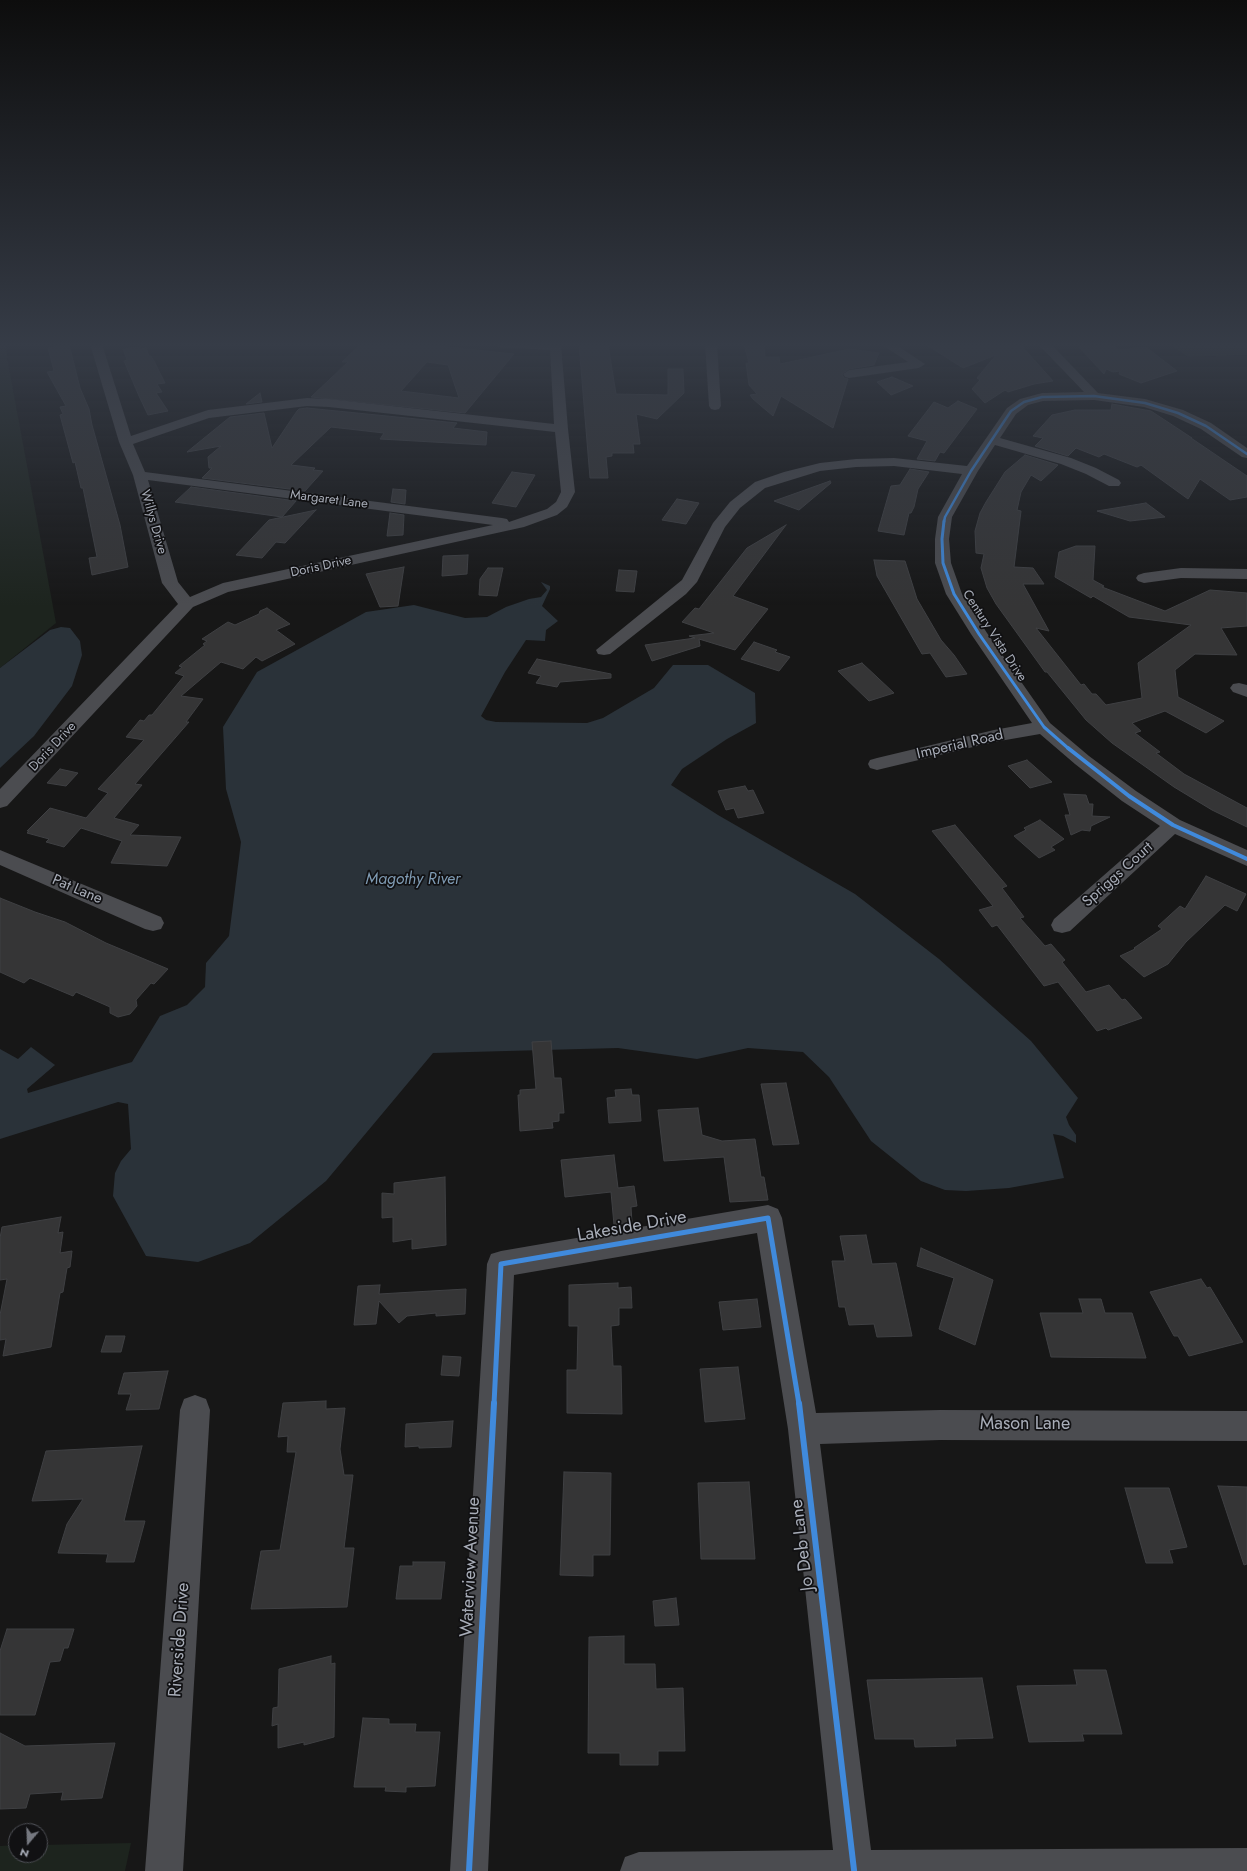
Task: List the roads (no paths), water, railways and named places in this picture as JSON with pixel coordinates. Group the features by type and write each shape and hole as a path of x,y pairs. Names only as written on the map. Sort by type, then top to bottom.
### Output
{"street":[{"name":"Willys Drive","path":"123,431 140,475 170,583 187,604"},
{"path":"126,442 156,431"},
{"name":"Doris Drive","path":"0,801 26,776 187,604 223,588 519,524 552,512 562,504 568,492 560,431"},
{"name":"Century Vista Drive","path":"998,431 971,471 945,517 942,539 943,563 954,594 978,634 1044,727 1082,760 1129,796 1173,825 1247,859"},
{"name":"Century Vista Drive","path":"1214,431 1247,454"},
{"path":"992,440 1066,461 1091,471 1114,483"},
{"path":"604,650 680,592 689,582 718,526 735,505 760,485 789,475 820,467 856,463 894,462 971,471"},
{"name":"Margaret Lane","path":"140,475 519,524"},
{"path":"1144,578 1181,573 1247,574"},
{"name":"Imperial Road","path":"877,764 994,736 1044,727"},
{"name":"Spriggs Court","path":"1062,925 1173,825"},
{"name":"Pat Lane","path":"0,857 153,923"},
{"name":"Lakeside Drive","path":"501,1264 768,1218"},
{"name":"Jo Deb Lane","path":"768,1218 803,1429 854,1870"},
{"name":"Waterview Avenue","path":"469,1871 501,1264"},
{"name":"Riverside Drive","path":"164,1871 195,1410"},
{"name":"Mason Lane","path":"803,1429 940,1425 1247,1426"},
{"path":"639,1871 998,1870 1247,1867"}],"water":[{"name":"Magothy River","path":"541,582 550,586 542,606 558,621 546,630 545,641 526,640 505,672 481,716 486,720 496,722 587,723 603,718 654,688 673,665 708,665 755,693 756,723 727,739 682,769 671,785 718,815 855,894 939,959 1031,1041 1078,1098 1066,1117 1069,1125 1076,1135 1076,1143 1063,1136 1053,1134 1064,1178 1009,1188 966,1191 945,1190 921,1181 871,1141 829,1077 803,1052 748,1048 697,1059 618,1048 433,1053 326,1181 250,1243 198,1262 146,1256 113,1196 115,1173 121,1161 131,1149 128,1104 118,1102 0,1139 0,1049 18,1059 31,1047 55,1065 27,1089 28,1093 132,1062 160,1016 187,1005 205,987 206,963 229,936 241,842 226,789 223,727 257,672 366,612 414,605 465,618 487,617 506,607 529,599 541,597 547,590"},
{"path":"61,627 70,628 80,641 82,655 72,686 34,736 0,768 0,668 50,630"}]}
